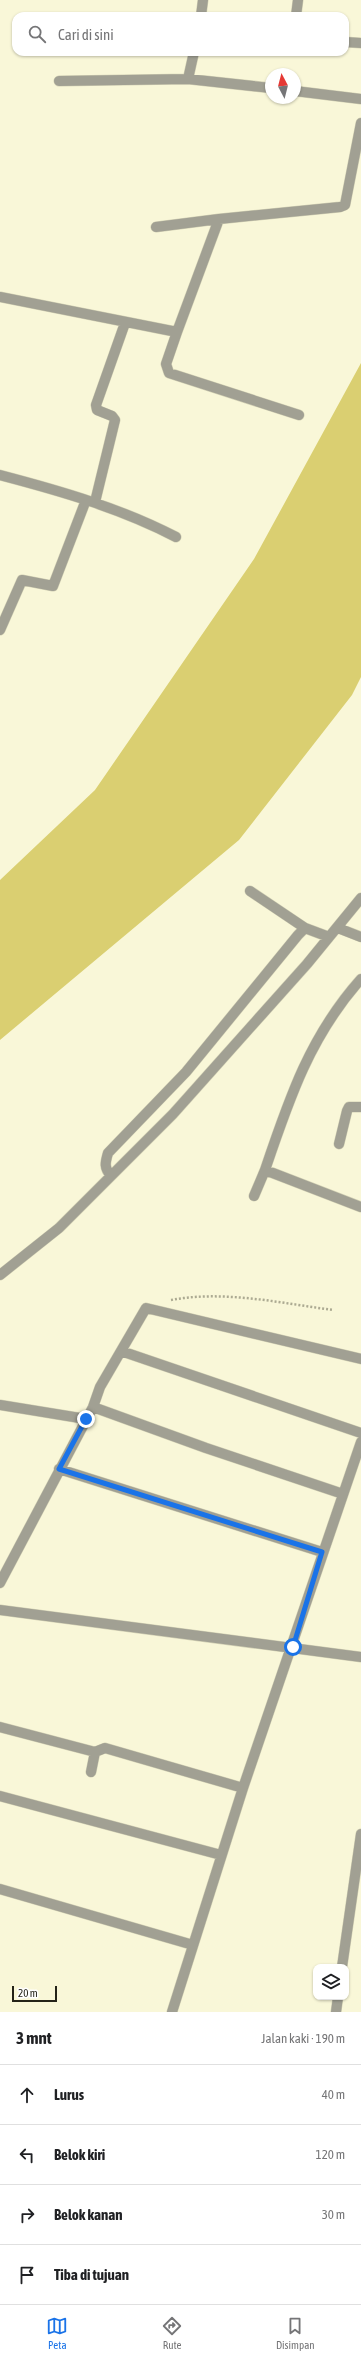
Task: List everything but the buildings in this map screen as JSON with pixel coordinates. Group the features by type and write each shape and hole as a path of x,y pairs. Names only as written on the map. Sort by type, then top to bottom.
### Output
{"street":[{"path":"202,12 203,0"},
{"path":"296,12 298,0"},
{"path":"349,42 361,43"},
{"path":"188,79 193,56"},
{"path":"59,81 188,79 265,87"},
{"path":"301,92 361,99"},
{"path":"156,227 340,207 345,205 361,123"},
{"path":"219,219 166,364 169,373 299,414"},
{"path":"0,297 125,323 177,332"},
{"path":"0,630 22,580 53,586 91,501 115,420 112,416 97,410 96,405 125,323"},
{"path":"0,475 91,501 153,525 176,537"},
{"path":"250,891 305,928 329,937"},
{"path":"0,1275 59,1228 173,1114 338,928 361,898"},
{"path":"111,1176 106,1170 105,1163 108,1153 186,1072 305,928"},
{"path":"338,928 361,937"},
{"path":"254,1196 265,1170 289,1098 312,1046 361,979"},
{"path":"339,1144 349,1107 361,1107"},
{"path":"265,1170 361,1207"},
{"path":"0,1583 93,1407 100,1387 146,1308 361,1359"},
{"path":"121,1351 361,1433"},
{"path":"0,1405 86,1419"},
{"path":"93,1407 206,1448 343,1494"},
{"path":"172,2012 243,1788 293,1647 322,1552 360,1448"},
{"path":"59,1469 322,1552"},
{"path":"0,1610 361,1657"},
{"path":"0,1727 95,1752 104,1748 243,1788"},
{"path":"91,1772 95,1752"},
{"path":"0,1796 221,1855"},
{"path":"342,1964 361,1834"},
{"path":"0,1890 193,1945"},
{"path":"336,2012 338,2000"}],"path":[{"path":"146,1308 187,1297 208,1296 333,1310"}],"shaded area":[{"path":"361,363 361,677 352,695 239,840 0,1040 0,880 95,790 254,559"}],"route":[{"path":"86,1419 59,1469 322,1552 293,1647"}]}
